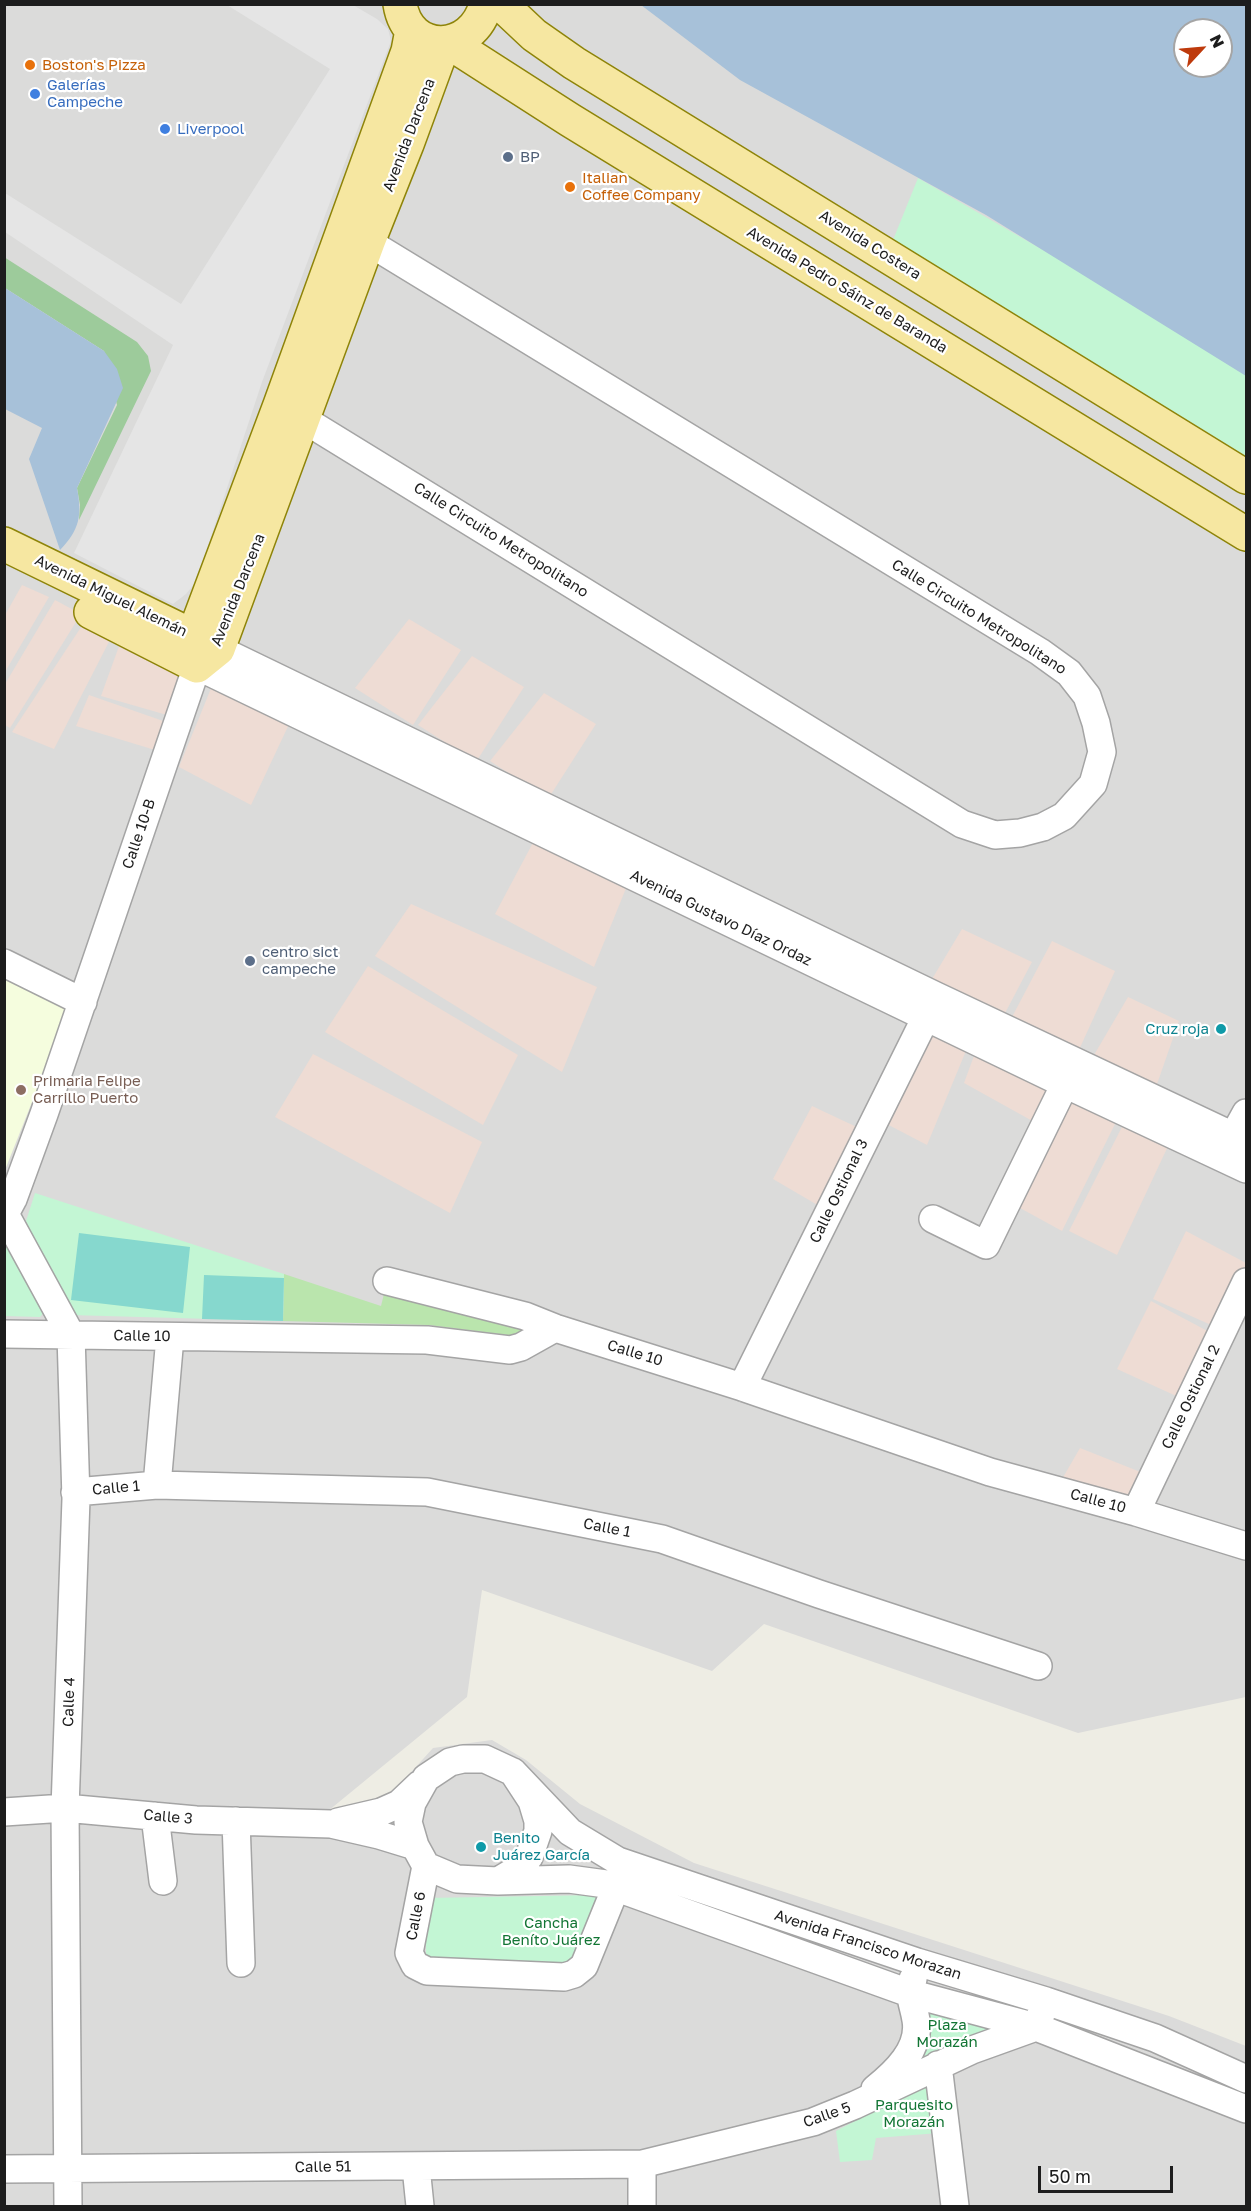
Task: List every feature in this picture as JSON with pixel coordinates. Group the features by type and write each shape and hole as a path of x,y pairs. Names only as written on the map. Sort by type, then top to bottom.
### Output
{"main road":[{"path":"447,43 463,38 474,30 482,18 486,4"},
{"name":"Avenida Costera","path":"501,4 534,35 574,63 1246,477"},
{"name":"Avenida Pedro Sáinz de Baranda","path":"400,13 429,41 447,43 1246,534"},
{"name":"Avenida Darcena","path":"202,651 292,412 408,51 400,13"},
{"name":"Avenida Darcena","path":"292,412 368,242 447,43"},
{"name":"Avenida Miguel Alemán","path":"4,544 202,651"},
{"name":"Avenida Miguel Alemán","path":"4,567 202,651"}],"street":[{"name":"Calle Circuito Metropolitano","path":"292,412 962,824 995,835 1020,833 1043,827 1064,816 1093,784 1102,752 1096,723 1087,696 1069,673 1029,645 368,242"},
{"name":"Calle 10-B","path":"7,1203 83,1002 202,651"},
{"name":"Avenida Gustavo Díaz Ordaz","path":"202,651 931,1006 1234,1145 1246,1169"},
{"path":"4,963 83,1002"},
{"name":"Avenida Gustavo Díaz Ordaz","path":"931,1006 1065,1084 1234,1145"},
{"name":"Calle Ostional 3","path":"742,1387 931,1006"},
{"path":"933,1219 986,1245 1065,1084"},
{"path":"1234,1145 1246,1113"},
{"name":"Calle 4","path":"7,1203 71,1335 75,1492 65,1808 68,2206"},
{"path":"387,1281 525,1316 555,1328"},
{"name":"Calle Ostional 2","path":"1136,1512 1246,1282"},
{"name":"Calle 10","path":"4,1334 427,1340 510,1350 521,1347 555,1328 742,1387 990,1472 1136,1512 1246,1546"},
{"name":"Calle 1","path":"157,1485 170,1337"},
{"name":"Calle 1","path":"75,1492 157,1485 427,1492 662,1539 819,1594 1038,1666"},
{"path":"463,1759 485,1759 513,1772 532,1801 538,1821 538,1831 529,1857 513,1872 498,1881 458,1879 420,1856 408,1822 412,1803 426,1778 450,1762 463,1759"},
{"name":"Avenida Francisco Morazan","path":"513,1772 570,1832 621,1876 909,1993 1036,2027 1246,2109"},
{"name":"Calle 3","path":"331,1824 381,1812 399,1804 426,1778"},
{"name":"Calle 3","path":"4,1812 65,1808 236,1821 331,1824 379,1834 420,1856"},
{"path":"155,1816 163,1881"},
{"path":"236,1821 241,1963"},
{"name":"Calle 6","path":"420,1856 409,1953 415,1965 426,1971 564,1977 574,1974 584,1966 621,1876"},
{"name":"Avenida Francisco Morazan","path":"498,1881 569,1879 606,1884 621,1876 1046,2001 1155,2038 1246,2079"},
{"path":"855,2105 889,2078 911,2050 916,2023 909,1993 917,1962"},
{"path":"1036,2027 1046,2001"},
{"name":"Calle 5","path":"642,2164 813,2122 855,2105 972,2049 1036,2027"},
{"path":"938,2065 955,2206"},
{"path":"642,2164 642,2206"},
{"name":"Calle 51","path":"4,2169 642,2164"},
{"path":"416,2166 420,2206"}],"shaded area":[{"path":"5,5 1097,5 1173,58 1173,78 1212,78 1246,93 1246,1697 1078,1733 764,1624 712,1671 482,1590 467,1697 328,1811 385,1801 433,1748 492,1740 526,1760 580,1804 694,1863 1169,2016 1246,2046 1246,2206 5,2206"},
{"path":"227,5 353,5 377,19 388,29 391,41 262,382 196,582 173,604 74,553 173,345 5,232 5,193 181,304 330,69"},
{"path":"641,5 1246,5 1246,376 986,215 740,80"},
{"path":"5,288 104,351 117,369 123,388 77,488 78,522 72,535 60,550 29,459 42,428 5,409"},
{"path":"22,585 49,597 5,672 5,615"},
{"path":"55,600 81,614 10,728 5,725 5,684"},
{"path":"87,618 113,634 54,749 12,732"},
{"path":"409,619 461,650 413,725 355,688"},
{"path":"123,635 186,668 167,715 101,696"},
{"path":"472,656 524,687 476,762 418,725"},
{"path":"214,681 292,718 251,805 179,767"},
{"path":"544,693 596,724 548,799 490,761"},
{"path":"89,695 166,722 155,750 76,726"},
{"path":"536,837 629,881 594,967 495,914"},
{"path":"411,904 597,987 562,1072 375,956"},
{"path":"962,929 1032,962 1004,1015 929,984"},
{"path":"1052,941 1115,971 1078,1052 1012,1017"},
{"path":"368,966 518,1055 483,1125 325,1032"},
{"name":"Primaria Felipe Carrillo Puerto","path":"5,974 69,1009 5,1170"},
{"path":"1128,997 1179,1021 1156,1087 1094,1055"},
{"path":"929,1030 968,1046 927,1145 881,1121"},
{"path":"975,1053 1051,1087 1036,1123 964,1083"},
{"path":"313,1054 482,1142 450,1213 275,1117"},
{"path":"1070,1098 1118,1118 1062,1231 1020,1208"},
{"path":"812,1106 863,1130 826,1210 773,1179"},
{"path":"1126,1119 1170,1142 1117,1255 1069,1231"},
{"path":"1186,1231 1246,1263 1246,1273 1220,1329 1153,1299"},
{"path":"79,1233 190,1247 183,1313 71,1300"},
{"path":"204,1275 284,1278 283,1321 202,1319"},
{"path":"1151,1301 1215,1335 1185,1400 1117,1369"},
{"path":"1080,1448 1148,1475 1133,1507 1058,1486"}],"green space":[{"path":"918,178 1246,367 1246,456 893,240"},
{"path":"4,257 137,342 148,356 151,371 79,520 80,505 77,488 117,405 104,351 5,288"},
{"path":"35,1193 284,1274 283,1321 70,1315 26,1221"},
{"path":"10,1239 47,1309 40,1317 5,1316 5,1247"},
{"path":"284,1274 381,1306 386,1286 539,1326 523,1337 429,1325 283,1321"},
{"name":"Cancha Beníto Juárez","path":"599,1895 577,1966 426,1962 426,1898"},
{"name":"Plaza Morazán","path":"926,2007 987,2029 985,2036 912,2069"},
{"name":"Parquesito Morazán","path":"933,2080 939,2133 876,2138 872,2160 840,2162 836,2131"}],"place":[{"name":"Boston's Pizza","path":"30,65"},
{"name":"Galerías Campeche","path":"35,94"},
{"name":"Liverpool","path":"165,129"},
{"name":"BP","path":"508,157"},
{"name":"Italian Coffee Company","path":"570,187"},
{"name":"centro sict campeche","path":"250,961"},
{"name":"Cruz roja","path":"1221,1029"},
{"name":"Primaria Felipe Carrillo Puerto","path":"21,1090"},
{"name":"Benito Juárez García","path":"481,1847"}]}
